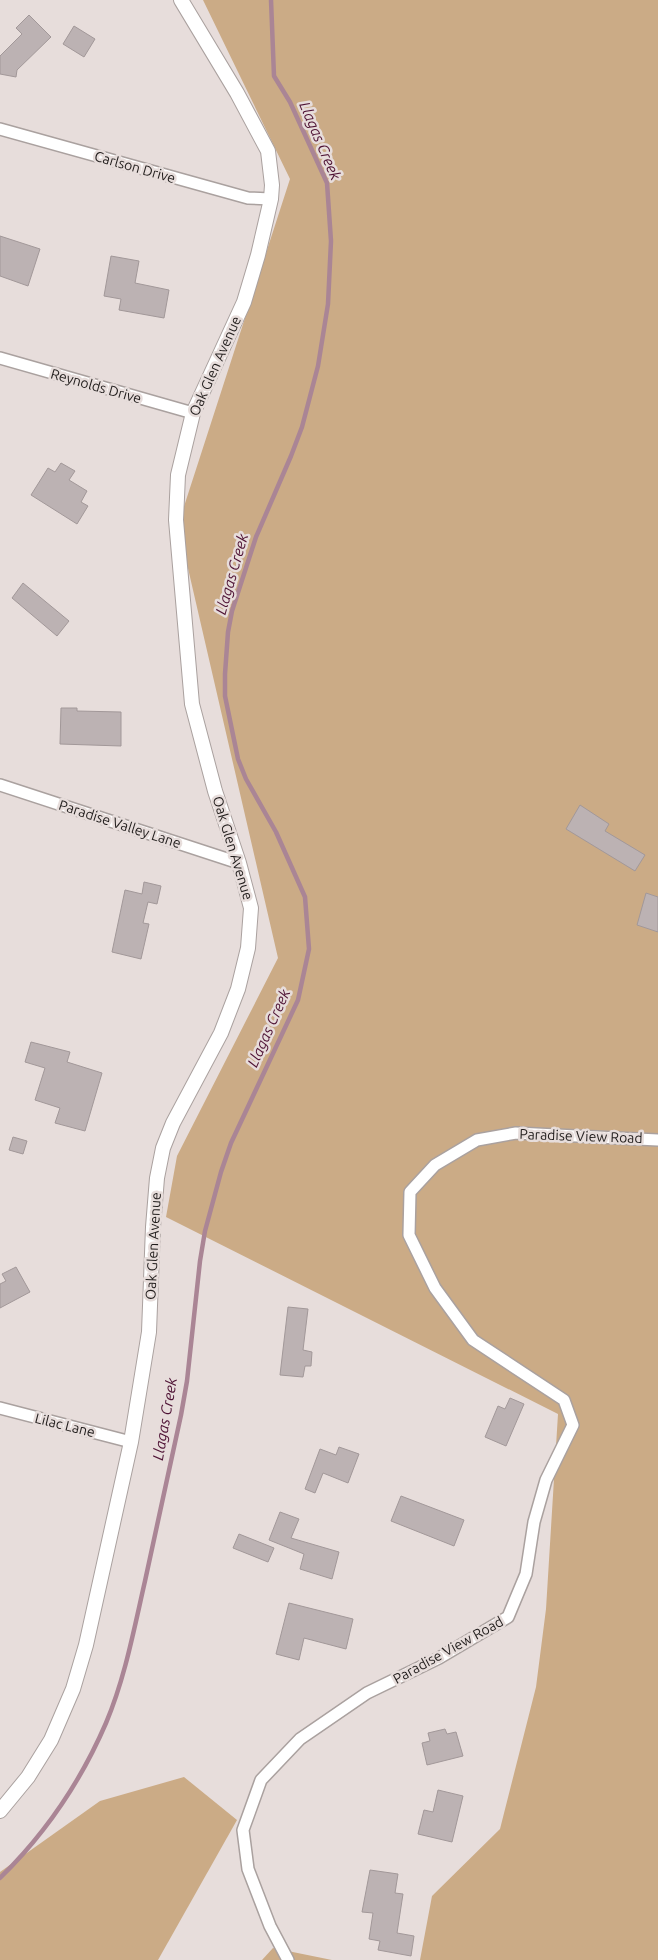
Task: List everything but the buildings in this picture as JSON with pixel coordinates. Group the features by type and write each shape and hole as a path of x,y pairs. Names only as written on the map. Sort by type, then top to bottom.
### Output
{"street":[{"name":"Oak Glen Avenue","path":"0,1811 28,1777 51,1740 73,1689 86,1645 131,1442 149,1332 153,1227 157,1178 163,1148 173,1123 221,1034 238,989 248,948 251,908 215,791 192,704 176,520 178,475 193,413 244,302 258,255 271,199 272,185 268,151 238,93 181,0"},
{"name":"Carlson Drive","path":"0,129 248,198 271,199"},
{"name":"Reynolds Drive","path":"0,358 193,413"},
{"name":"Paradise Valley Lane","path":"0,785 239,864"},
{"name":"Paradise View Road","path":"288,1960 270,1926 248,1869 243,1830 261,1780 300,1739 367,1694 440,1658 508,1617 526,1574 534,1522 546,1480 573,1425 564,1400 473,1340 435,1288 409,1235 410,1192 435,1166 477,1140 516,1133 658,1140"},
{"name":"Lilac Lane","path":"0,1408 131,1442"}],"shaded area":[{"path":"203,0 658,0 658,1960 420,1960 432,1896 500,1829 536,1687 546,1609 558,1414 166,1217 177,1156 278,958 178,525 290,179"},
{"path":"184,1777 237,1820 158,1960 0,1960 0,1872 100,1801"},
{"path":"273,1948 332,1960 262,1960"}],"waterway":[{"name":"Llagas Creek","path":"0,1878 47,1825 73,1786 96,1745 119,1689 133,1635 181,1415 187,1381 205,1231 231,1143 298,1000 309,949 305,897 276,832 246,779 238,759 225,696 228,632 232,611 256,537 302,427 318,366 328,304 331,241 327,183 290,102 274,76 271,0"}]}
